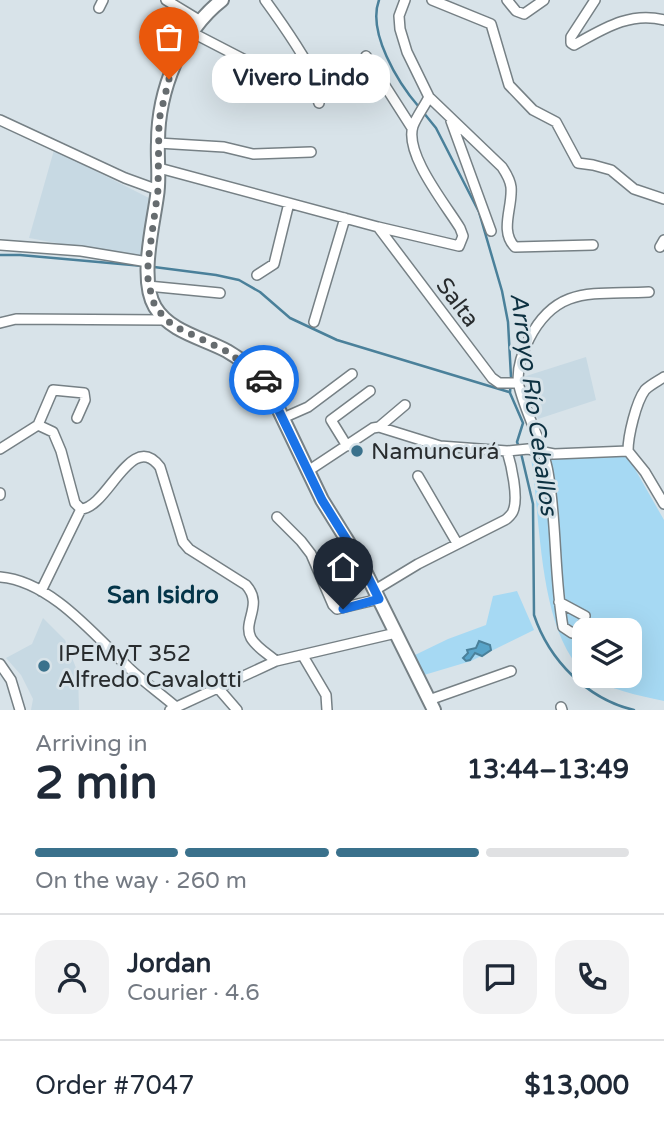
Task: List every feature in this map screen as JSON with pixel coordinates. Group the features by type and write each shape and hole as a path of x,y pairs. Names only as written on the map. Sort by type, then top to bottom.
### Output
{"main road":[{"path":"222,0 199,20 191,32 169,79 159,120 158,190 148,262 149,286 155,307 165,320 228,352 265,381 322,500 360,561 431,705"}],"street":[{"path":"166,0 199,20"},
{"path":"265,0 293,38 317,81 310,86"},
{"path":"405,0 399,16 400,29 427,102 451,119 502,166 509,178 511,190 507,234 515,247 593,246"},
{"path":"432,0 491,24 509,85 533,110 556,122 578,163 593,164 611,170 635,189 664,200"},
{"path":"507,0 516,11 524,14 544,0"},
{"path":"595,0 570,43 574,45 613,24 637,16 664,20"},
{"path":"191,32 249,62 314,88 319,103"},
{"path":"366,56 414,124"},
{"path":"159,168 459,246 463,242 460,228 418,162 413,144 414,124 427,102"},
{"path":"451,119 454,134 491,231"},
{"path":"0,120 125,178 158,190"},
{"path":"158,143 224,147 253,154 311,152"},
{"path":"257,275 274,264 289,203"},
{"path":"314,322 345,218"},
{"name":"Salta","path":"378,227 492,379 499,383 515,383"},
{"path":"0,245 81,251 148,262"},
{"path":"149,286 220,293"},
{"path":"559,602 548,470 515,383 520,363 536,325 558,302 581,295 649,292"},
{"path":"0,323 16,319 165,320"},
{"path":"283,418 308,407 352,374"},
{"path":"664,377 646,390 641,398 628,439 628,451 645,472 664,504"},
{"path":"0,449 38,425 53,390 84,393 85,400 77,418"},
{"path":"347,446 331,420 370,391"},
{"path":"379,427 405,405"},
{"path":"38,425 56,436 75,503 81,509 89,509 97,503 128,463 140,458 148,458 156,463 160,467 183,542 189,550 252,591 254,603 249,631 251,637 275,661"},
{"path":"308,471 373,428 379,427 429,444 528,449 554,454 628,451"},
{"path":"277,517 311,554 333,605 338,609 377,595 457,543 505,520 513,512 515,500 510,450"},
{"path":"418,476 457,543"},
{"path":"41,591 81,509"},
{"path":"0,577 16,578 41,591 87,627 173,708 275,661 396,633"},
{"path":"303,656 326,695 327,710"},
{"path":"0,664 9,675 20,710"},
{"path":"431,705 511,671"},
{"path":"218,688 237,710"}],"shaded area":[{"path":"54,150 149,198 143,259 29,238"},
{"path":"586,357 596,400 538,419 523,377"},
{"path":"627,455 664,520 664,701 615,688 642,688 642,618 572,618 572,657 569,653 558,629 544,572 531,458"},
{"path":"517,591 534,630 471,661 424,675 415,655 486,625 493,596"},
{"name":"IPEMyT 352 Alfredo Cavalotti","path":"43,618 65,640 78,673 79,710 31,710 33,699 21,675 6,658 32,644"},
{"path":"479,641 490,645 491,650 482,656 475,653 466,661 463,658 468,653 467,650 476,648"}],"waterway":[{"name":"Arroyo Río Ceballos","path":"379,0 376,13 381,42 402,85 419,107"},
{"name":"Arroyo Río Ceballos","path":"423,112 436,128 479,212 502,291 508,322 510,393 523,423 517,442 519,447"},
{"path":"0,255 143,266"},
{"path":"154,267 239,280 260,292 290,318 337,340 509,392"},
{"name":"Arroyo Río Ceballos","path":"521,453 533,504 534,615 541,632 560,662 586,687 617,705 634,710"}],"way so far":[{"path":"169,79 159,120 158,190 148,262 151,298 165,320 228,352 264,380"}],"place":[{"name":"Vivero Lindo","path":"169,79"},
{"name":"Namuncurá","path":"357,451"},
{"name":"IPEMyT 352 Alfredo Cavalotti","path":"44,666"}],"district":[{"name":"San Isidro","path":"163,595"}],"route":[{"path":"264,380 322,500 360,561 379,599 343,609"}]}
